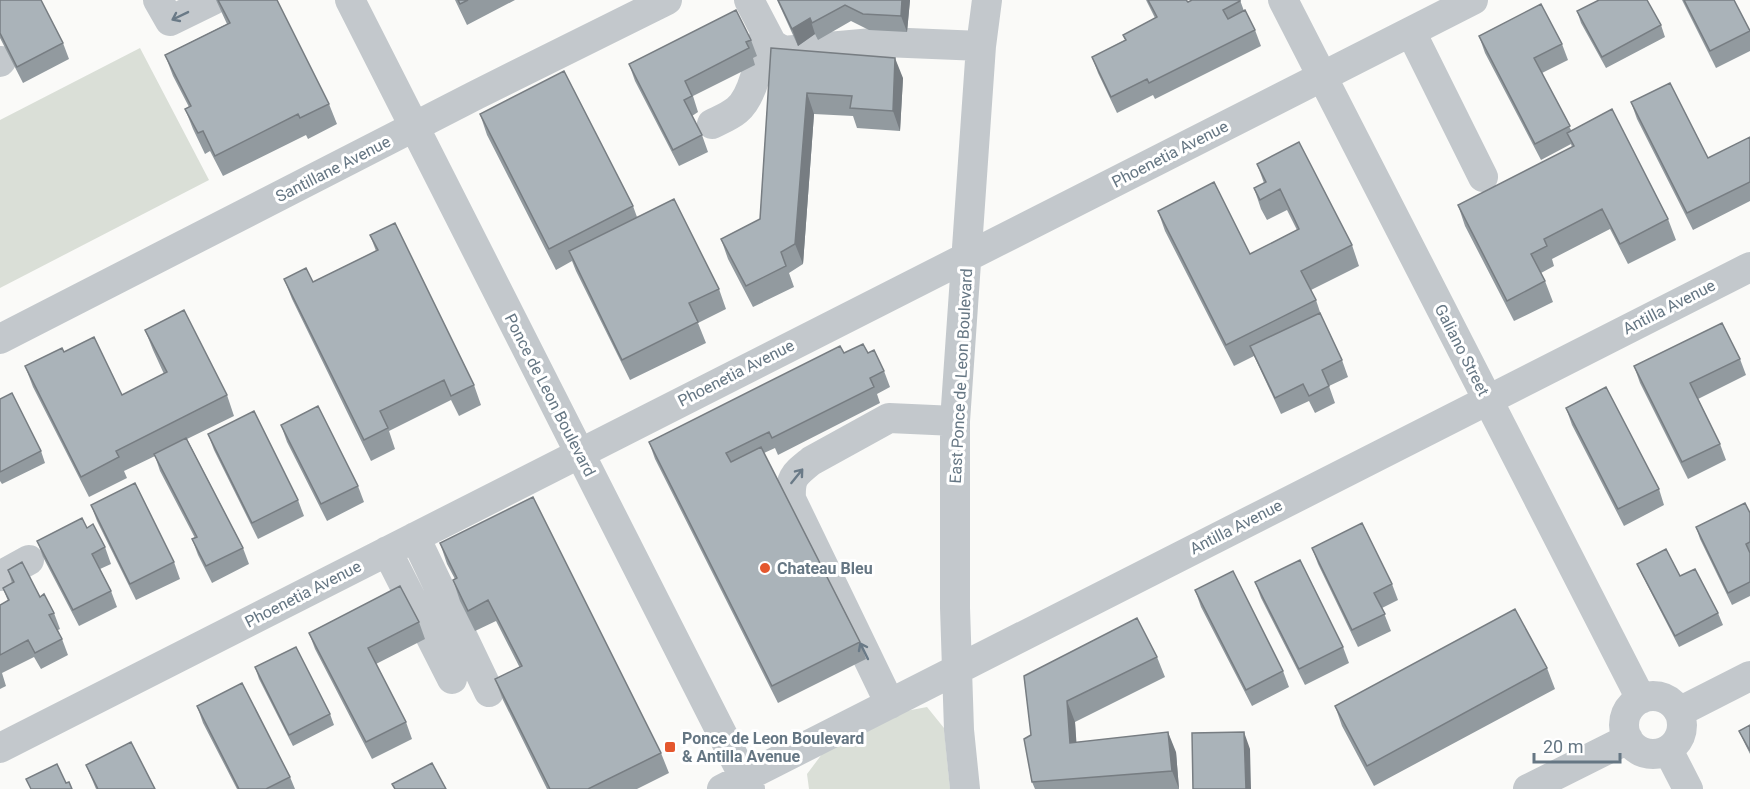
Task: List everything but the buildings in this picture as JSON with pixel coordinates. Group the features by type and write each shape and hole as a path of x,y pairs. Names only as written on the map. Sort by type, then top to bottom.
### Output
{"street":[{"path":"159,0 170,21 213,0"},
{"name":"Ponce de Leon Boulevard","path":"350,0 580,453 739,785"},
{"name":"Santillane Avenue","path":"0,339 666,0"},
{"path":"749,0 772,44 783,51 884,42 981,46"},
{"name":"East Ponce de Leon Boulevard","path":"965,789 958,730 955,608 955,421 981,46 987,0"},
{"name":"Galiano Street","path":"1283,0 1641,699"},
{"name":"Phoenetia Avenue","path":"0,748 1473,0"},
{"path":"712,124 737,110 747,98 760,57 765,31"},
{"path":"1411,32 1483,177"},
{"name":"Antilla Avenue","path":"739,785 890,704 1750,267"},
{"path":"890,704 791,499 790,483 811,461 889,418 955,421"},
{"path":"415,537 489,692"},
{"path":"387,551 452,679"},
{"path":"0,576 29,560"},
{"path":"1679,712 1750,676"},
{"path":"1658,697 1674,705 1679,712 1682,729 1680,737 1668,750 1659,754 1641,751 1628,739 1624,730 1625,721 1633,704 1641,699 1658,697"},
{"path":"1528,789 1628,739"},
{"path":"1668,750 1688,789"}],"shaded area":[{"path":"140,48 209,180 0,288 0,120"},
{"path":"927,707 944,728 950,789 809,789 807,774 822,754 906,711"}],"place":[{"name":"Chateau Bleu","path":"765,568"},
{"name":"Ponce de Leon Boulevard & Antilla Avenue","path":"670,747"}]}
